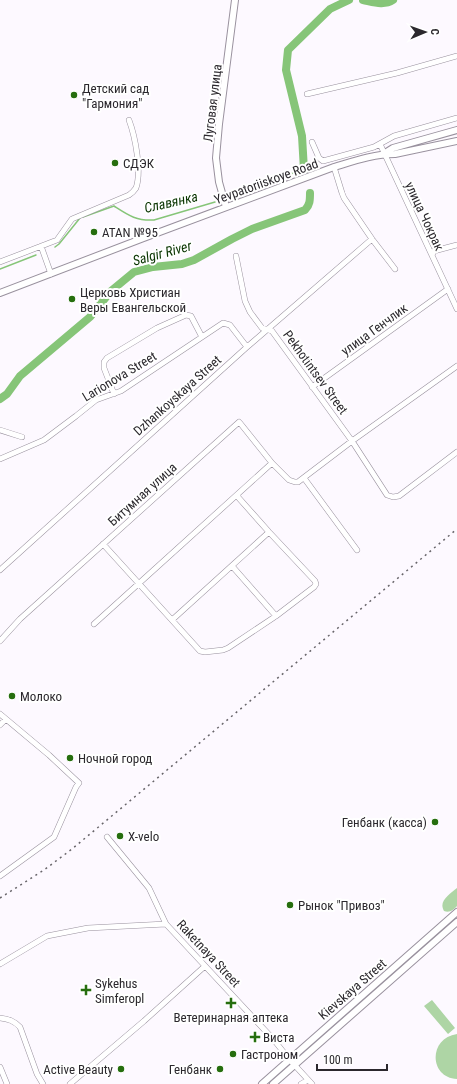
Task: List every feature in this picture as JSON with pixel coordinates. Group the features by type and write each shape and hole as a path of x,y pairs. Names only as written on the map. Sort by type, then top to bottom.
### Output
{"main road":[{"name":"Луговая улица","path":"226,208 219,182 216,158 235,0"},
{"path":"384,154 394,148 457,130"},
{"path":"384,154 395,154 457,141"},
{"name":"Yevpatoriiskoye Road","path":"0,293 334,167 360,158 384,154"},
{"name":"Kievskaya Street","path":"262,1084 457,912"},
{"name":"Kievskaya Street","path":"273,1084 457,922"}],"street":[{"path":"307,94 397,73 457,56"},
{"path":"312,142 319,158 323,161 374,147 394,136 457,118"},
{"path":"0,262 57,240 72,219 130,195 133,192 136,187 138,170 134,134 129,120"},
{"name":"улица Чокрак","path":"380,144 457,310"},
{"path":"334,167 344,198 395,269"},
{"name":"Dzhankoyskaya Street","path":"0,570 247,347 372,239"},
{"path":"432,255 434,251 457,244"},
{"path":"41,246 51,274"},
{"name":"Pekhotintsev Street","path":"236,256 245,301 250,312 262,328 272,331 352,441 387,495 393,497 399,496 457,452"},
{"name":"улица Генчлик","path":"312,387 448,289"},
{"path":"114,394 104,368 104,362 107,358 158,328 186,315 191,316 202,337"},
{"name":"Larionova Street","path":"0,459 44,440 96,400 121,391 221,324 230,325 247,347"},
{"path":"356,550 304,478 352,441 457,366"},
{"name":"Битумная улица","path":"0,641 20,619 238,422 240,422 272,463 289,480 298,482 304,478"},
{"path":"0,430 22,437"},
{"path":"94,624 272,463"},
{"path":"103,544 200,651 205,652 223,650 276,616 314,587 316,582 237,496"},
{"path":"172,620 269,532"},
{"path":"232,566 276,616"},
{"path":"0,714 80,782 76,787 54,837 0,876"},
{"path":"0,725 6,719"},
{"name":"Raketnaya Street","path":"107,837 149,888 166,924 274,1040 312,1084"},
{"path":"0,964 47,936 88,928 166,924"},
{"path":"70,1084 144,1022 206,966"},
{"path":"0,1018 9,1019 20,1027 37,1074 43,1084"},
{"path":"0,1067 7,1084"},
{"path":"301,1084 308,1080"}],"green space":[{"path":"457,888 457,906 453,910 446,912 444,911 444,901 448,895"},
{"path":"432,1000 455,1028 448,1034 424,1006"},
{"path":"457,1034 457,1079 448,1077 441,1072 437,1065 436,1058 437,1050 441,1043 448,1037"}],"waterway":[{"name":"Salgir River","path":"304,170 302,136 286,70 288,50 330,9 349,0"},
{"name":"Salgir River","path":"363,0 382,3 393,0"},
{"name":"Славянка","path":"230,196 293,173 303,164"},
{"name":"Salgir River","path":"0,399 7,394 20,376 90,317 111,291 134,272 153,267 182,264 194,260 252,229 305,210 308,206 310,193"},
{"name":"Славянка","path":"83,217 114,206 128,215 142,220 154,220 215,202"},
{"name":"Славянка","path":"55,247 80,218"},
{"name":"Славянка","path":"0,269 36,255"}],"railway":[{"path":"0,898 44,870 72,849 457,529"}],"place":[{"name":"Детский сад \"Гармония\"","path":"74,95"},
{"name":"СДЭК","path":"115,163"},
{"name":"ATAN №95","path":"94,232"},
{"name":"Церковь Христиан Веры Евангельской","path":"72,299"},
{"name":"Молоко","path":"12,696"},
{"name":"Ночной город","path":"70,758"},
{"name":"Генбанк (касса)","path":"435,822"},
{"name":"X-velo","path":"120,836"},
{"name":"Рынок \"Привоз\"","path":"290,905"},
{"name":"Sykehus Simferopl","path":"86,990"},
{"name":"Ветеринарная аптека","path":"231,1003"},
{"name":"Виста","path":"255,1037"},
{"name":"Гастроном","path":"233,1054"},
{"name":"Active Beauty","path":"121,1069"},
{"name":"Генбанк","path":"220,1069"}]}
